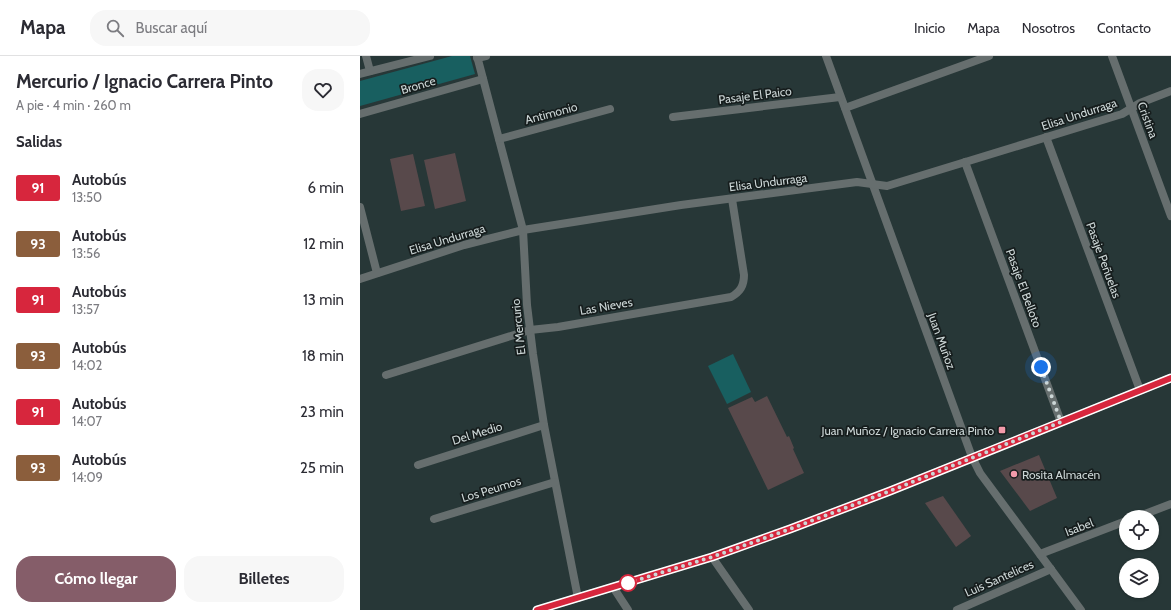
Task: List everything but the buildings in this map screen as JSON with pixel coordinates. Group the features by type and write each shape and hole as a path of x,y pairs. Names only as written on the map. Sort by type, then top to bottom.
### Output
{"main road":[{"path":"537,610 712,557 890,491 1171,378"}],"street":[{"path":"366,56 370,71"},
{"name":"Bronce","path":"360,74 430,56"},
{"name":"Juan Muñoz","path":"826,56 972,457 980,473 1081,610"},
{"path":"845,108 989,56"},
{"name":"Cristina","path":"1112,56 1171,216"},
{"name":"El Mercurio","path":"480,57 483,79 523,230 530,330 544,425 578,598"},
{"name":"Bronce","path":"360,114 483,79"},
{"name":"Elisa Undurraga","path":"360,279 464,245 523,230 857,182 887,186 1122,114 1140,103 1171,91"},
{"name":"Pasaje El Paico","path":"673,117 840,97"},
{"name":"Antimonio","path":"499,140 610,109"},
{"name":"Pasaje Peñuelas","path":"1046,137 1140,390"},
{"name":"Pasaje El Belloto","path":"965,162 1061,422"},
{"name":"Las Nieves","path":"386,375 530,330 558,327 731,297 743,286 744,275 732,199"},
{"path":"360,207 377,273"},
{"name":"Del Medio","path":"418,465 544,425"},
{"name":"Los Peumos","path":"434,519 555,482"},
{"path":"1155,510 1171,504"},
{"name":"Isabel","path":"1040,554 1119,524"},
{"path":"712,557 749,610"},
{"name":"Luis Santelices","path":"957,610 1051,569"},
{"path":"613,587 628,610"}],"shaded area":[{"path":"452,56 470,56 475,74 360,106 360,81"},
{"path":"733,354 751,392 727,404 708,366"}],"bus line":[{"name":"91","path":"537,610 712,557 790,529 890,491 1171,378"}],"place":[{"name":"Juan Muñoz / Ignacio Carrera Pinto","path":"1002,430"},
{"name":"Rosita Almacén","path":"1014,474"}],"route":[{"path":"628,583 712,557 790,529 890,491 1061,422 1041,367"}]}
